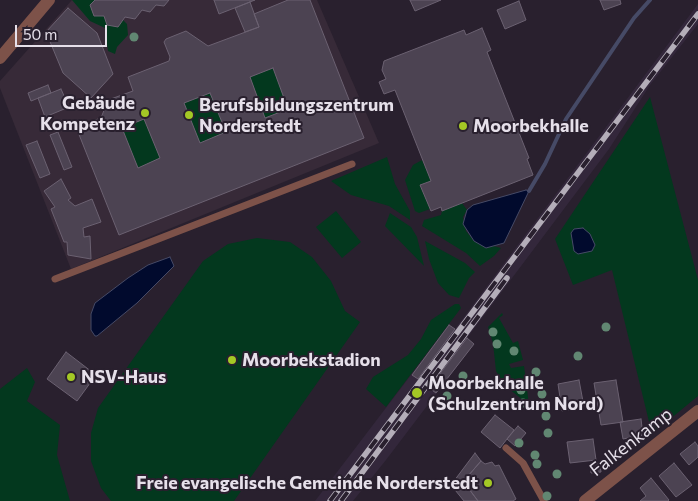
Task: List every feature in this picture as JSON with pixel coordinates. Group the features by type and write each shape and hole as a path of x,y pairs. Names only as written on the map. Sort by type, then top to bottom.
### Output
{"street":[{"path":"0,58 49,0"},
{"name":"Falkenkamp","path":"585,501 698,411"}],"lane":[{"path":"55,279 352,164"},
{"path":"506,448 523,463 544,501"}],"shaded area":[{"name":"Berufsbildungszentrum Norderstedt","path":"72,0 317,0 379,143 71,269 0,88 0,81"},
{"path":"698,4 698,24 650,85 609,149 467,338 474,344 386,460 353,501 315,501 449,325 455,329"}],"green space":[{"path":"72,0 95,0 90,5 94,16 104,16 108,25 123,20 127,24 128,35 117,47 115,54 108,51 105,28 90,21"},
{"path":"273,68 288,109 265,118 250,77"},
{"path":"210,93 226,132 200,143 184,103"},
{"path":"650,97 698,280 698,396 652,434 612,270 573,285 555,239"},
{"path":"144,119 160,158 138,168 122,128"},
{"path":"387,157 395,184 410,211 410,220 389,206 351,195 331,181"},
{"path":"422,160 431,181 420,185 430,209 419,213 415,211 405,180 413,165"},
{"path":"462,203 467,210 463,217 466,231 474,241 501,248 494,256 480,266 466,253 422,226 424,220 441,215 442,211"},
{"path":"336,211 361,242 342,258 316,227"},
{"path":"390,213 411,227 417,237 424,266 385,226"},
{"name":"Moorbekstadion","path":"257,238 290,242 312,257 331,281 345,311 360,322 234,501 111,501 101,488 91,461 91,433 98,408 203,261 228,244"},
{"path":"425,241 465,263 475,272 469,278 459,298 449,295 438,283 429,259"},
{"path":"455,304 459,304 461,308 386,407 366,389 373,377 408,355 421,339 431,320"},
{"path":"502,313 503,315 499,318 513,343 518,341 523,360 509,364 511,368 524,366 529,405 503,384 496,371 493,343 488,327"},
{"path":"27,368 35,382 27,401 60,425 57,455 70,501 0,501 0,389"}],"water":[{"path":"526,190 529,191 504,243 486,248 474,241 463,224 467,210 473,205"},
{"path":"583,228 590,234 595,245 592,251 578,254 574,251 571,233 574,229"},
{"path":"170,257 174,266 137,303 95,336 91,330 91,314 95,303 148,265"}],"building":[{"path":"95,0 169,0 164,6 156,5 150,12 142,10 135,19 125,17 118,27 107,25 104,16 94,16 90,5"},
{"path":"214,0 255,0 219,14"},
{"name":"Gebäude Kompetenz","path":"288,0 310,0 364,138 119,235 76,127 101,118 108,100 133,91 128,77 169,61 170,57 164,42 166,39 186,31 208,46 259,27 254,14","holes":["273,68 288,109 265,118 250,77","210,93 226,132 200,143 184,103","144,119 160,158 138,168 122,128"]},
{"path":"410,0 441,0 415,11"},
{"path":"600,0 620,0 621,4 604,10"},
{"path":"519,1 526,20 505,29 497,10"},
{"path":"250,2 259,27 245,32 235,8"},
{"path":"68,8 97,33 113,74 91,98 63,73 46,32"},
{"name":"Moorbekhalle","path":"482,28 491,50 487,52 529,158 527,159 533,175 442,211 441,207 431,211 420,185 431,181 395,90 384,94 379,82 386,79 382,70 384,61 464,30 466,35"},
{"path":"48,85 51,93 31,101 28,93"},
{"path":"61,89 69,107 45,117 38,98"},
{"path":"58,132 72,167 64,170 50,135"},
{"path":"37,141 50,174 40,178 26,145"},
{"path":"61,179 71,198 68,200 75,206 92,199 101,222 83,228 84,237 90,236 91,259 68,255 67,242 64,242 51,209 55,207 44,191"},
{"path":"449,325 455,329 418,379 412,375"},
{"path":"467,338 474,344 436,393 429,388"},
{"name":"NSV-Haus","path":"66,352 96,375 77,401 47,379"},
{"path":"579,380 584,407 562,411 558,384"},
{"path":"616,380 623,422 601,425 594,383"},
{"path":"495,415 514,430 500,448 481,432"},
{"path":"641,419 643,435 623,439 620,422"},
{"path":"518,426 526,433 515,446 507,439"},
{"path":"593,439 596,460 570,463 567,442"},
{"path":"695,442 698,446 698,457 689,465 680,454"},
{"path":"475,453 481,461 468,476 470,480 466,485 478,501 464,501 451,485"},
{"name":"Freie evangelische Gemeinde Norderstedt","path":"481,461 485,464 492,462 495,466 499,465 516,499 513,501 478,501 466,485 470,480 468,476"},
{"path":"600,463 601,472 591,473 590,464"},
{"path":"674,463 692,485 676,497 659,476"},
{"path":"651,478 668,501 640,501 646,496 640,488"}],"waterway":[{"path":"529,191 545,164 566,119 634,18 650,0"}],"railway":[{"path":"330,501 698,14"},
{"path":"341,501 507,278"}],"place":[{"name":"Gebäude Kompetenz","path":"145,113"},
{"name":"Berufsbildungszentrum Norderstedt","path":"189,115"},
{"name":"Moorbekhalle","path":"463,126"},
{"name":"Moorbekstadion","path":"232,360"},
{"name":"NSV-Haus","path":"71,377"},
{"name":"Moorbekhalle (Schulzentrum Nord)","path":"417,393"},
{"name":"Freie evangelische Gemeinde Norderstedt","path":"488,483"}]}
